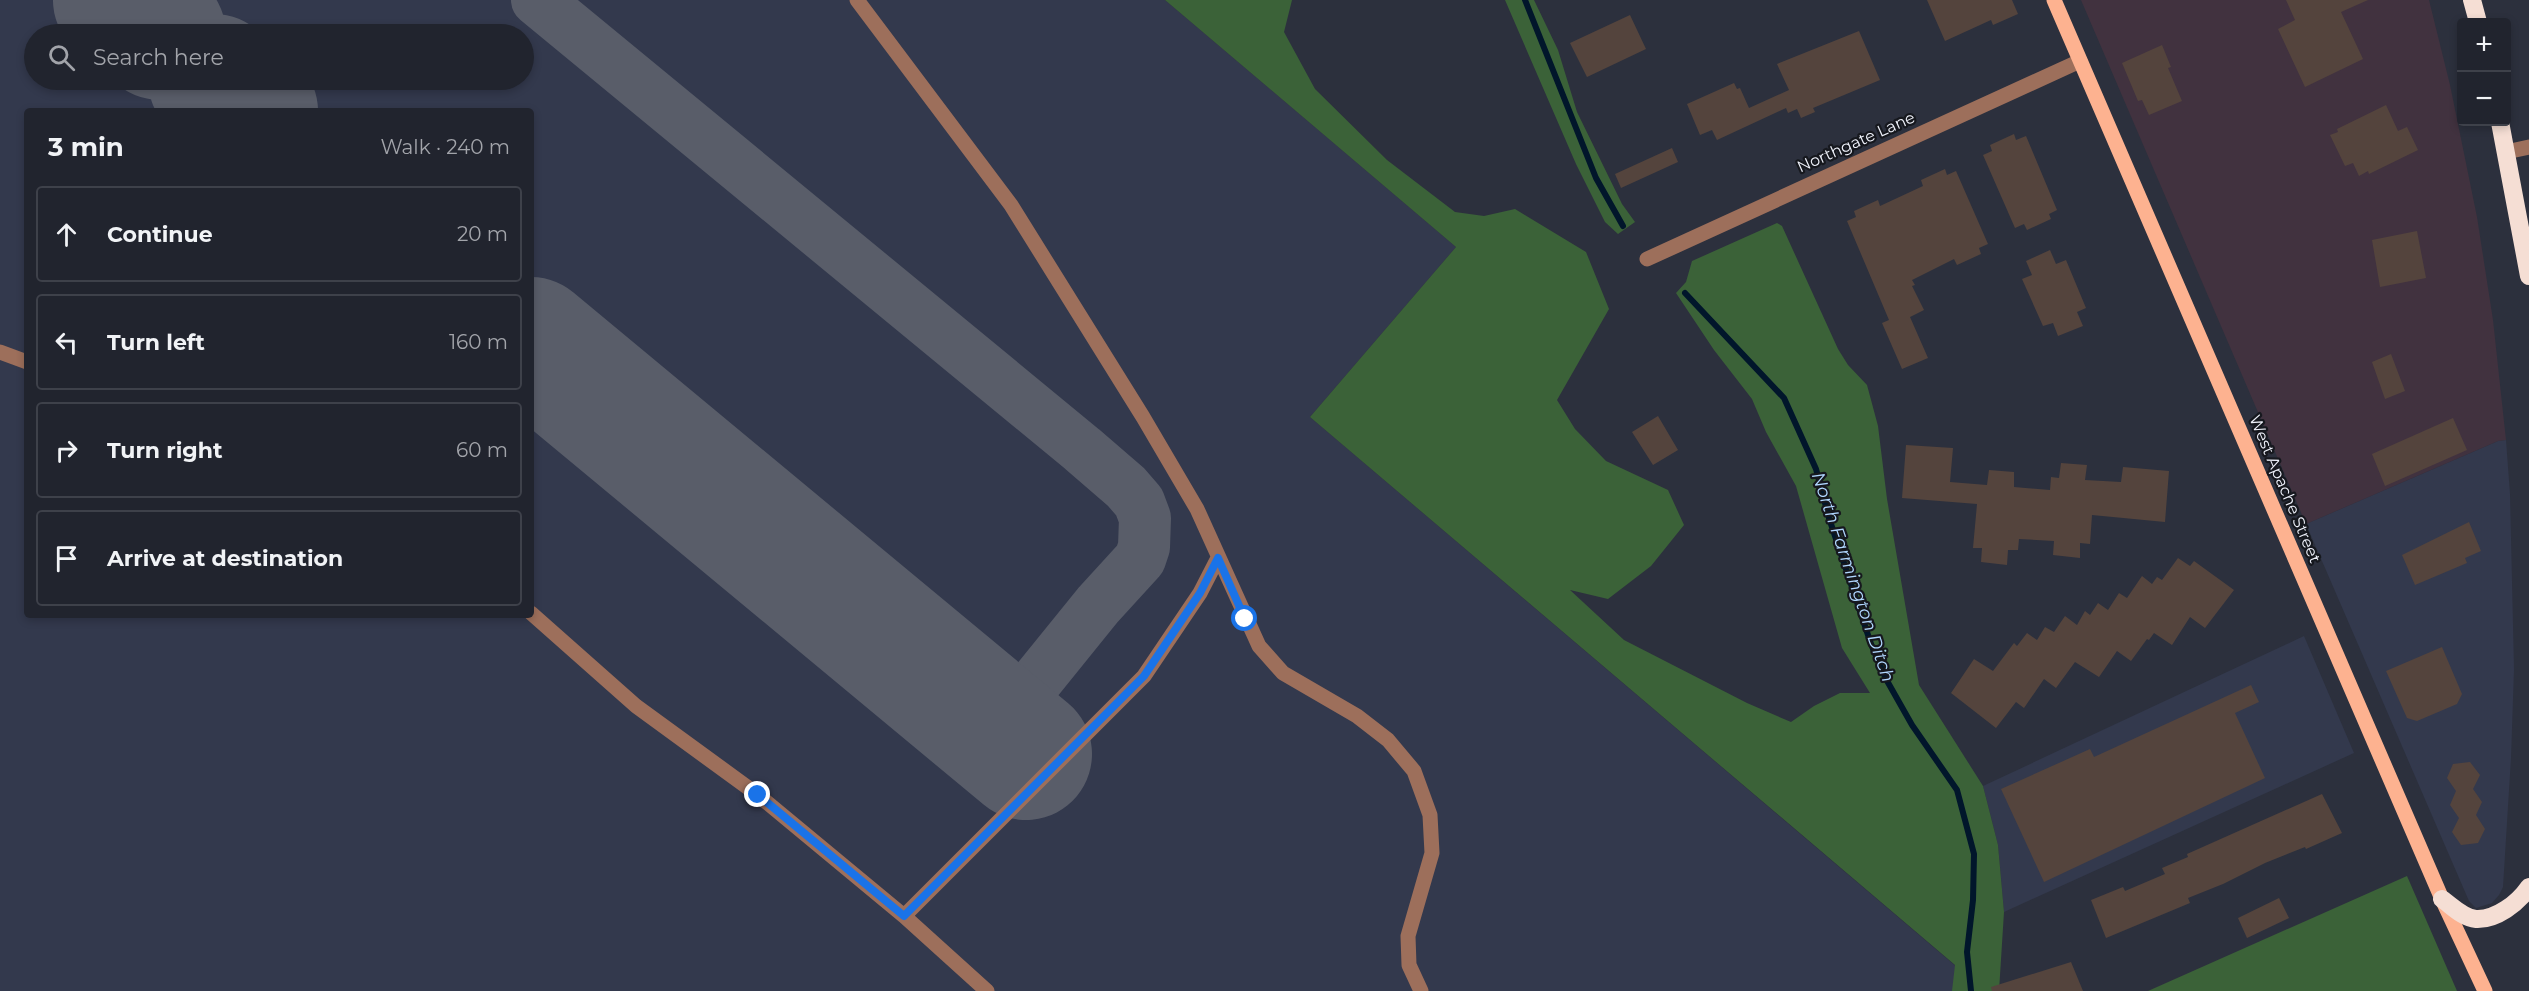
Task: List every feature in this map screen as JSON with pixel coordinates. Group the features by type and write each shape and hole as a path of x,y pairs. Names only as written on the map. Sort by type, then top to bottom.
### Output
{"highway":[{"path":"2472,0 2477,18"},
{"path":"2501,126 2529,276"},
{"path":"2442,899 2469,917 2485,918 2507,909 2529,887"}],"main road":[{"name":"West Apache Street","path":"2054,0 2442,899 2485,991"}],"street":[{"path":"857,0 1011,206 1143,417 1197,509 1258,646 1283,673 1357,716 1388,740 1414,771 1430,815 1432,853 1408,936 1409,965 1421,991"},
{"name":"Northgate Lane","path":"1647,259 2080,61"},
{"path":"2506,152 2529,147"},
{"path":"0,352 24,361"},
{"path":"904,916 1144,676 1200,593 1218,558"},
{"path":"534,616 636,706 758,795 904,916 987,991"}],"shaded area":[{"path":"0,0 1165,0 1456,247 1310,417 1985,991 0,991"},
{"path":"2081,0 2429,0 2450,85 2477,217 2493,320 2506,440 2498,441 2306,524"},
{"path":"2506,440 2510,494 2514,669 2503,887 2492,903 2476,908 2469,901 2306,524 2498,441"},
{"path":"2304,636 2354,753 2004,912 1998,845 1983,786"}],"green space":[{"path":"1165,0 1292,0 1284,32 1315,89 1387,160 1455,212 1484,216 1515,209 1586,252 1609,309 1557,400 1575,429 1606,461 1668,490 1684,525 1651,566 1608,599 1570,590 1624,640 1747,703 1791,722 1814,706 1840,693 1870,693 1842,648 1796,486 1766,432 1752,399 1714,350 1676,293 1686,282 1692,261 1777,223 1782,226 1838,349 1848,365 1867,385 1878,426 1887,499 1919,685 1983,786 1998,845 2004,912 1999,991 1952,991 1955,965 1310,417 1456,247"},
{"path":"1505,0 1534,0 1558,50 1577,112 1622,204 1635,222 1618,234 1605,222 1576,164"},
{"path":"2407,876 2457,991 2148,991"}],"building":[{"path":"1927,0 2012,0 2018,14 1993,25 1991,20 1945,41"},
{"path":"2286,0 2368,0 2341,12 2363,59 2305,87 2278,29 2295,20"},
{"path":"1630,15 1646,49 1587,77 1570,43"},
{"path":"1859,31 1880,80 1813,108 1815,112 1801,118 1797,109 1788,113 1786,108 1717,140 1712,130 1700,135 1687,104 1734,83 1737,89 1740,88 1749,108 1789,90 1777,64"},
{"path":"2162,45 2171,67 2168,68 2182,101 2149,115 2142,100 2138,101 2122,63"},
{"path":"2386,105 2398,131 2407,127 2418,150 2369,174 2368,171 2359,176 2353,163 2345,166 2330,135 2338,132 2337,129"},
{"path":"2014,134 2016,140 2026,136 2057,210 2049,214 2051,219 2027,230 2024,224 2015,228 1983,155 1992,151 1990,145"},
{"path":"1672,148 1678,162 1621,188 1615,174"},
{"path":"1945,169 1947,175 1956,171 1988,244 1979,248 1981,254 1957,265 1954,259 1912,280 1915,285 1912,286 1924,310 1910,317 1928,358 1902,369 1882,323 1889,320 1847,221 1856,217 1854,211 1878,200 1880,206 1923,186 1921,180"},
{"path":"2417,231 2426,278 2380,287 2372,240"},
{"path":"2050,250 2056,264 2066,260 2086,308 2077,312 2083,326 2058,336 2053,323 2043,326 2022,279 2032,275 2026,261"},
{"path":"2391,354 2405,391 2385,399 2372,362"},
{"path":"1658,416 1678,450 1653,465 1632,432"},
{"path":"2453,418 2467,450 2385,486 2372,454"},
{"path":"1906,445 1953,448 1950,482 1987,485 1989,470 2014,472 2014,487 2050,490 2051,477 2059,478 2061,463 2087,465 2085,480 2121,482 2123,467 2169,471 2165,522 2092,515 2090,544 2080,543 2080,558 2053,555 2054,541 2019,539 2018,550 2008,550 2007,565 1981,562 1982,548 1973,548 1977,504 1902,498"},
{"path":"2469,522 2481,551 2465,558 2467,563 2415,585 2402,555"},
{"path":"2178,558 2190,566 2194,561 2234,590 2205,628 2190,617 2172,645 2154,633 2131,661 2117,651 2099,677 2075,662 2056,688 2044,679 2024,708 2016,702 1996,728 1951,693 1974,659 1993,671 2014,643 2017,646 2027,633 2037,640 2045,627 2054,632 2065,616 2077,625 2085,611 2090,615 2098,603 2108,610 2119,593 2127,598 2142,576 2152,584 2157,577 2162,580"},
{"path":"2442,647 2462,694 2457,704 2417,721 2407,718 2386,671"},
{"path":"2251,685 2259,702 2235,713 2265,778 2044,882 2001,789 2090,749 2094,757"},
{"path":"2470,762 2480,775 2473,789 2482,802 2476,815 2485,829 2478,843 2461,845 2452,832 2459,818 2450,805 2456,791 2447,778 2453,764"},
{"path":"2322,794 2342,833 2306,849 2305,847 2265,863 2188,898 2190,903 2106,938 2091,900 2123,887 2125,891 2165,874 2162,868 2188,857 2187,854"},
{"path":"2279,898 2289,918 2247,938 2238,918"},
{"path":"2071,962 2083,991 1992,991 1991,987"}],"waterway":[{"name":"North Farmington Ditch","path":"1525,0 1596,178 1623,226"},
{"name":"North Farmington Ditch","path":"1685,293 1784,398 1816,469 1829,518 1871,644 1886,679 1912,725 1957,790 1974,854 1973,900 1967,952 1971,991"}],"taxiway":[{"path":"537,0 1082,449 1126,487 1139,502 1145,518 1144,547 1140,559 1098,605 997,730"}],"runway":[{"path":"119,0 148,24"},
{"path":"226,90 248,108"},
{"path":"534,345 1026,754"}],"route":[{"path":"758,795 904,916 1144,676 1200,593 1218,558 1245,619"}]}
